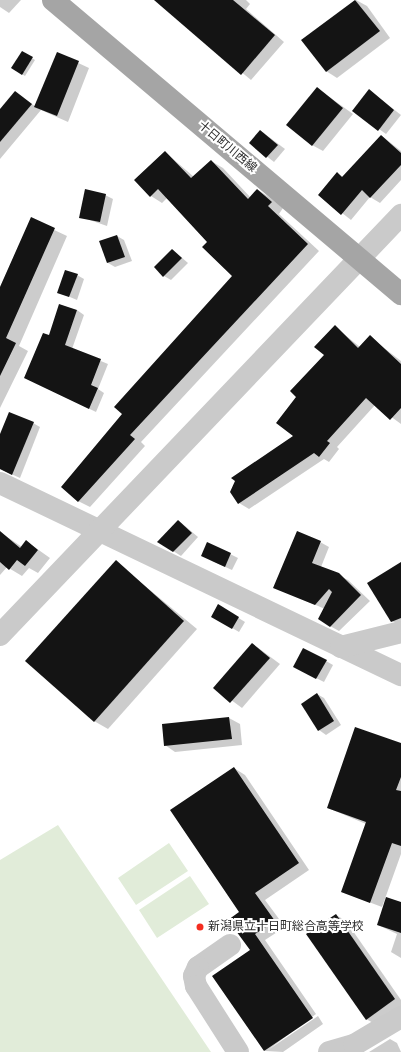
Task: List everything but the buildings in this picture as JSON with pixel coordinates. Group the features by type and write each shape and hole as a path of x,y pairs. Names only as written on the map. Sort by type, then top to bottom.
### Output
{"main road":[{"name":"十日町川西線","path":"53,0 401,294"}],"street":[{"path":"0,635 359,257 401,215"},
{"path":"0,483 401,675"},
{"path":"341,647 401,632"},
{"path":"230,945 198,967 194,976 196,986 238,1052"},
{"path":"329,1052 354,1045 401,1017"}],"green space":[{"path":"58,825 211,1052 0,1052 0,860"},
{"path":"169,843 188,871 136,905 118,878"},
{"path":"190,876 209,904 157,938 139,910"}],"place":[{"name":"新潟県立十日町総合高等学校","path":"200,927"}]}
